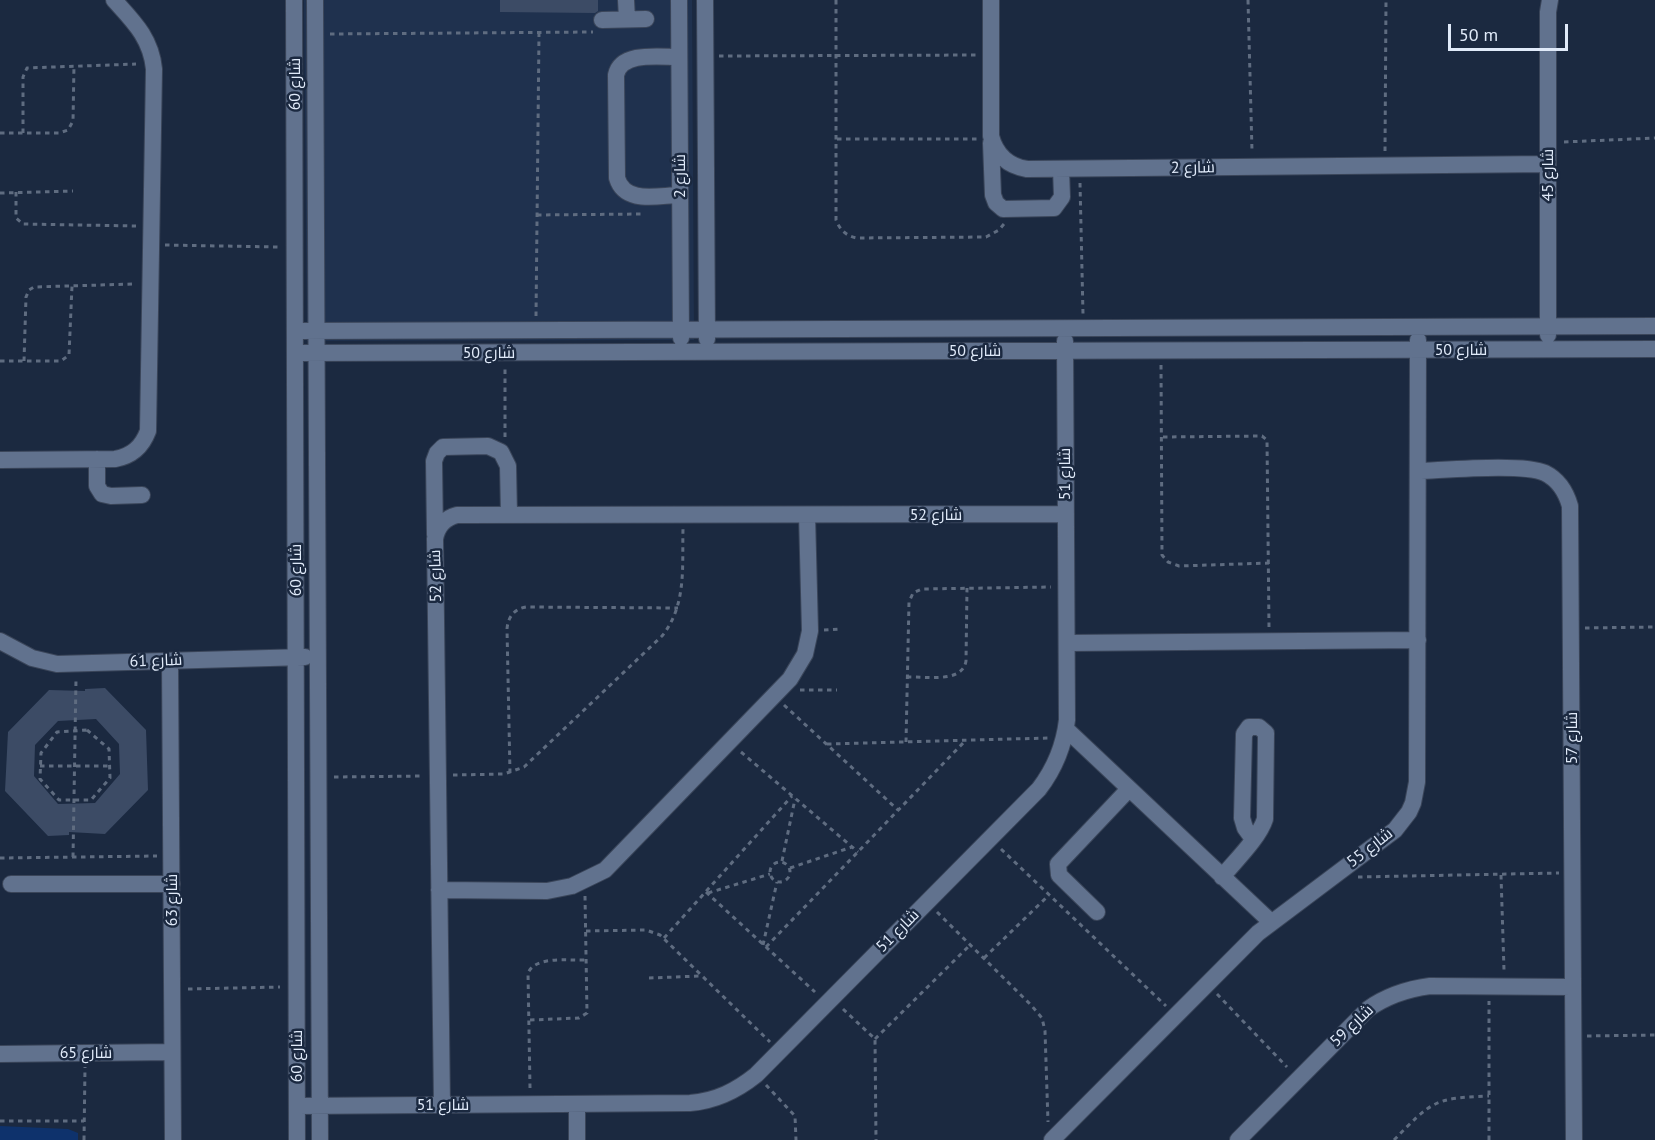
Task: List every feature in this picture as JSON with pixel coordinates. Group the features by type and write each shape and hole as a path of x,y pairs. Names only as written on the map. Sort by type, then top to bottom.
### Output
{"street":[{"path":"0,460 116,459 132,454 139,448 148,431 153,64 146,37 114,0"},
{"name":"شارع 60","path":"294,0 297,1140"},
{"name":"شارع 60","path":"315,0 320,1140"},
{"path":"626,0 627,19"},
{"name":"شارع 2","path":"679,0 681,352"},
{"name":"شارع 2","path":"705,0 707,352"},
{"path":"991,0 991,138 994,199 999,206 1008,210 1054,208 1063,192 1062,169"},
{"name":"شارع 45","path":"1548,350 1548,12 1550,0"},
{"path":"600,26 627,19 646,19"},
{"path":"679,57 624,60 617,69 616,86 617,178 621,188 634,196 680,195"},
{"name":"شارع 2","path":"991,138 998,153 1012,165 1027,169 1548,164"},
{"name":"شارع 50","path":"296,331 1655,326"},
{"name":"شارع 55","path":"1050,1135 1270,922 1395,830 1409,812 1418,782 1419,327"},
{"name":"شارع 51","path":"297,1107 702,1102 737,1089 756,1075 927,903 1046,780 1057,759 1065,733 1067,643 1065,328"},
{"name":"شارع 50","path":"296,353 1655,349"},
{"path":"435,539 434,461 437,453 443,447 488,446 504,457 508,466 508,515"},
{"path":"97,459 97,486 102,494 142,495"},
{"name":"شارع 57","path":"1418,471 1528,469 1544,472 1563,489 1570,506 1574,1140"},
{"name":"شارع 52","path":"442,1106 435,539 438,528 451,517 508,515 1066,514"},
{"path":"440,890 546,891 584,882 605,870 777,693 798,667 805,654 810,631 807,515"},
{"path":"1067,643 1418,640"},
{"name":"شارع 61","path":"0,641 32,658 57,664 318,657"},
{"name":"شارع 63","path":"170,661 173,1140"},
{"path":"1222,877 1253,839 1263,825 1267,813 1266,733 1259,727 1249,727 1244,734 1242,818 1245,828 1253,839"},
{"path":"1065,733 1270,922"},
{"path":"1097,912 1059,875 1057,868 1060,861 1128,790"},
{"path":"11,884 172,884"},
{"name":"شارع 59","path":"1238,1140 1368,1009 1388,997 1414,988 1430,986 1573,987"},
{"name":"شارع 65","path":"0,1054 172,1052"},
{"path":"577,1104 577,1140"}],"path":[{"path":"836,0 836,219 841,230 851,237 986,237 999,230 1004,224 1008,210"},
{"path":"1248,0 1252,167"},
{"path":"1385,166 1386,0"},
{"path":"316,34 539,33 600,26"},
{"path":"536,330 539,33"},
{"path":"706,56 991,55"},
{"path":"23,133 23,76 25,69 30,66 153,64"},
{"path":"0,133 63,132 71,126 74,121 74,65"},
{"path":"836,139 991,138"},
{"path":"1548,142 1655,138"},
{"path":"1080,169 1084,328"},
{"path":"0,193 73,191"},
{"path":"16,192 16,218 23,224 151,226"},
{"path":"537,215 644,214"},
{"path":"151,245 296,247"},
{"path":"24,361 27,293 34,287 151,284"},
{"path":"0,361 61,361 69,356 72,286"},
{"path":"1161,351 1161,551 1165,559 1179,566 1269,563"},
{"path":"504,457 505,353"},
{"path":"1162,436 1262,436 1266,438 1269,641"},
{"path":"318,777 510,773 524,767 669,628 681,597 684,515"},
{"path":"906,742 910,597 913,593 922,589 1066,587"},
{"path":"907,676 954,676 963,670 966,661 967,588"},
{"path":"510,773 507,623 513,613 526,608 678,608"},
{"path":"1571,628 1655,627"},
{"path":"73,857 76,664"},
{"path":"777,693 837,690"},
{"path":"777,693 827,744 898,810"},
{"path":"75,730 87,730 107,747 110,752 110,778 92,799 74,801 57,799 40,779 40,753 55,734 75,730"},
{"path":"827,744 966,740 1065,733"},
{"path":"765,946 966,740"},
{"path":"729,742 858,852"},
{"path":"40,766 110,766"},
{"path":"782,861 794,797"},
{"path":"664,938 794,797"},
{"path":"990,839 1176,1015"},
{"path":"790,868 852,847"},
{"path":"0,858 172,856"},
{"path":"782,861 790,868"},
{"path":"770,874 772,864 782,861"},
{"path":"777,882 788,879 790,868"},
{"path":"1332,877 1572,872"},
{"path":"706,892 770,874"},
{"path":"770,874 777,882"},
{"path":"1489,1140 1489,1096 1497,987 1501,874"},
{"path":"529,1020 579,1018 588,1010 584,882"},
{"path":"765,946 777,882"},
{"path":"706,892 875,1040"},
{"path":"984,958 1049,895"},
{"path":"927,903 1038,1011 1042,1018 1045,1031 1050,1135"},
{"path":"586,931 646,930 664,938 780,1051"},
{"path":"876,1140 875,1040 970,945"},
{"path":"530,1105 528,973 530,968 540,962 586,960"},
{"path":"649,978 702,976"},
{"path":"1207,984 1299,1078"},
{"path":"172,989 297,987"},
{"path":"1573,1036 1655,1035"},
{"path":"84,1140 85,1053"},
{"path":"756,1075 795,1116 796,1140"},
{"path":"1394,1140 1435,1103 1453,1098 1489,1096"},
{"path":"0,1121 84,1121"}],"shaded area":[{"path":"304,0 692,0 694,340 307,341"},
{"path":"0,1126 68,1129 78,1133 78,1140 0,1140"}],"building":[{"path":"500,0 598,0 598,11 595,13 500,12"},
{"path":"105,688 146,730 148,790 105,834 69,832 69,835 48,836 5,791 8,732 49,690 85,691 85,689","holes":["96,719 119,744 120,774 95,803 58,804 34,776 35,745 58,721"]}]}
